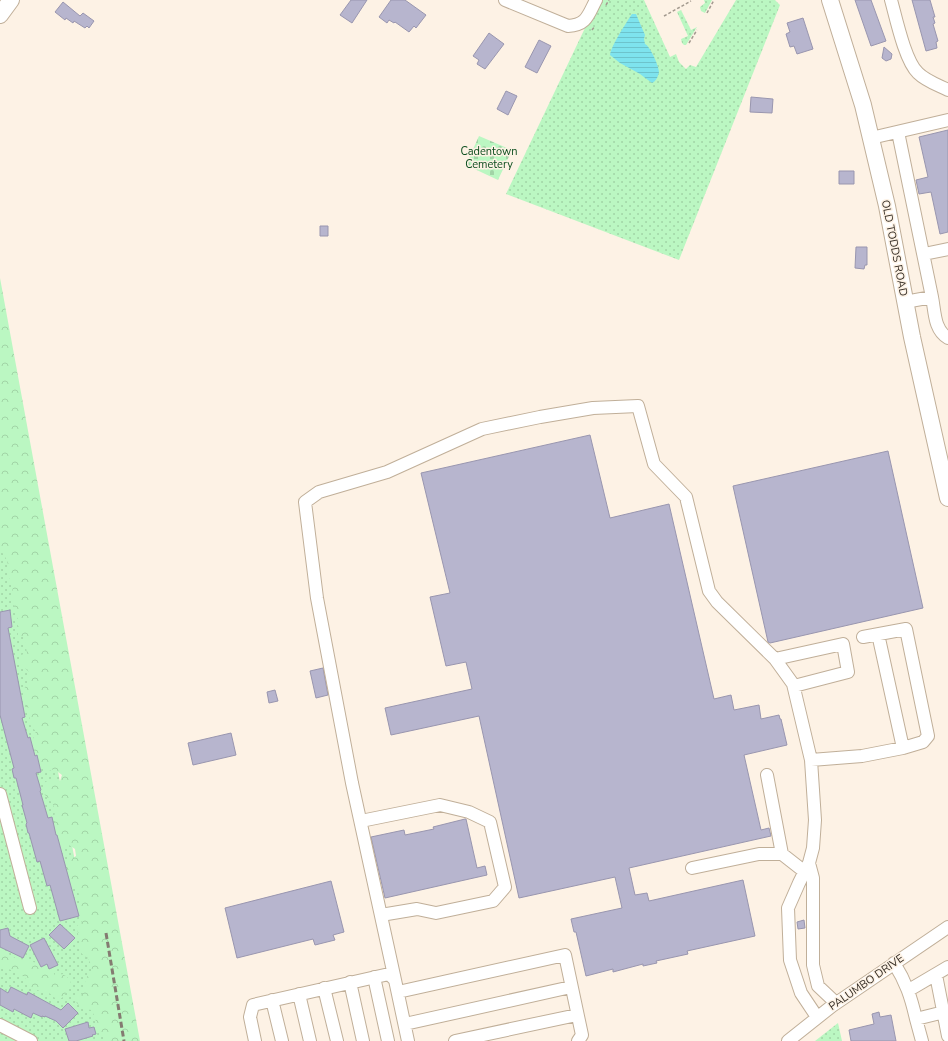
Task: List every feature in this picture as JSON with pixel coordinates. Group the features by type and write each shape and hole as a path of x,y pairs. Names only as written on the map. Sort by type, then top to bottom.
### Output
{"main road":[{"path":"0,15 11,0"},
{"name":"OLD TODDS ROAD","path":"830,0 863,105 871,138 887,206 912,337 948,498"}],"street":[{"path":"505,0 568,26 577,25 586,20 596,0"},
{"path":"890,0 910,61 917,72 926,80 948,90"},
{"path":"871,138 948,120"},
{"path":"898,132 938,328 942,335 948,338"},
{"path":"924,254 948,249"},
{"path":"905,302 932,297"},
{"path":"408,1041 361,821 318,598 305,502 319,492 387,472 482,430 540,417 592,408 638,406 654,464 686,497 709,591 716,602 775,659 794,686 811,760 815,820 814,848 807,868 788,908 790,960 801,993 818,1017"},
{"path":"811,760 862,756 903,748 923,742 928,736 906,629 862,638"},
{"path":"878,634 903,748"},
{"path":"775,659 843,644 848,672 794,686"},
{"path":"766,774 782,854"},
{"path":"0,794 30,908"},
{"path":"361,821 440,805 469,812 490,822 505,888 493,901 436,914 417,909 381,915"},
{"path":"692,868 759,854 782,854 807,868 813,878 813,965 818,986 836,1003"},
{"name":"PALUMBO DRIVE","path":"788,1041 836,1003 948,927"},
{"path":"398,992 565,956 582,1035 578,1041"},
{"path":"894,963 909,990 922,1041"},
{"path":"909,990 948,967"},
{"path":"255,1041 250,1017 253,1005 390,974 395,980"},
{"path":"798,983 815,974"},
{"path":"936,975 945,1012 948,1036"},
{"path":"374,977 388,1041"},
{"path":"350,982 363,1041"},
{"path":"405,1024 571,987"},
{"path":"324,988 337,1041"},
{"path":"299,994 310,1041"},
{"path":"272,1000 282,1041"},
{"path":"916,1019 945,1012"},
{"path":"456,1041 577,1015"},
{"path":"0,1025 31,1041"}],"path":[{"path":"707,13 714,0"},
{"path":"664,16 691,2"},
{"path":"689,44 697,30"}],"green space":[{"path":"603,0 644,0 670,57 676,54 679,62 686,69 690,65 696,67 736,0 775,0 780,5 679,260 506,194 585,28 595,15"},
{"path":"704,0 712,0 705,13 701,11 700,7 705,3"},
{"path":"681,10 691,30 697,27 686,45 682,43 681,39 688,36 677,12"},
{"name":"Cadentown Cemetery","path":"479,136 512,150 498,180 466,165"},
{"path":"0,278 140,1041 106,1041 95,1025 96,1018 91,1010 81,1008 73,998 83,994 86,977 92,974 90,962 82,954 80,948 77,926 82,922 75,911 80,901 78,890 69,885 62,865 76,856 75,849 69,845 63,849 59,849 55,838 58,830 54,819 55,811 53,804 44,794 44,783 52,778 60,781 62,775 54,769 44,773 42,766 36,760 30,747 36,731 31,727 28,708 23,700 24,689 28,682 30,673 21,664 21,655 27,653 24,637 18,635 18,619 15,614 12,593 13,584 8,574 8,565 0,549"},
{"path":"0,488 5,491 109,1041 0,1041"},
{"path":"0,949 15,958 51,966 55,976 63,974 71,980 70,986 62,998 55,998 47,992 39,991 33,988 23,976 0,966"},
{"path":"838,1023 842,1041 815,1041"}],"water":[{"path":"632,14 636,14 645,35 645,44 652,52 658,65 658,76 652,83 610,55 616,40"}],"building":[{"path":"351,0 367,0 352,23 340,15"},
{"path":"391,0 405,0 426,15 416,28 414,26 409,32 395,22 394,23 389,20 387,23 379,17"},
{"path":"855,0 871,0 886,41 871,46"},
{"path":"912,0 930,0 935,17 933,17 935,23 933,24 938,41 936,42 937,48 926,51"},
{"path":"63,2 80,16 83,13 94,21 89,28 87,26 85,28 74,21 73,23 66,18 65,20 55,12"},
{"path":"803,18 813,49 797,54 794,46 790,47 786,34 790,32 787,23"},
{"path":"489,33 504,44 485,69 477,64 479,60 473,56"},
{"path":"539,40 551,46 537,73 525,67"},
{"path":"884,47 892,54 891,59 886,61 882,58"},
{"path":"506,91 517,96 508,115 497,109"},
{"path":"751,97 773,99 772,113 750,112"},
{"path":"948,130 948,232 940,234 931,192 919,194 916,180 928,177 919,137"},
{"path":"839,171 854,171 854,184 839,184"},
{"path":"320,226 328,226 328,236 320,236"},
{"path":"856,247 867,247 867,265 865,265 864,269 855,268"},
{"path":"590,435 610,518 669,504 714,699 731,695 734,710 759,705 761,719 779,715 787,745 744,755 761,830 769,828 771,836 629,868 635,895 647,893 649,901 743,880 755,936 687,951 688,954 656,961 657,963 643,966 643,964 613,972 613,969 586,976 576,932 574,932 571,919 622,908 615,877 519,898 479,716 391,735 385,708 472,689 466,662 446,666 430,597 450,593 421,473"},
{"path":"888,451 923,608 770,643 768,642 733,486"},
{"path":"10,610 12,627 8,628 25,717 22,718 28,738 30,737 35,756 37,755 41,772 36,773 40,791 48,818 52,817 79,916 60,921 50,885 47,886 40,861 37,862 28,833 23,805 16,778 14,778 12,769 14,768 0,715 0,612"},
{"path":"323,668 328,695 316,698 310,671"},
{"path":"275,690 278,701 269,703 267,692"},
{"path":"231,733 236,755 193,765 188,743"},
{"path":"466,819 477,868 485,866 487,875 385,898 371,837 404,830 405,835 434,829 433,827"},
{"path":"331,881 344,932 333,935 335,940 315,945 313,939 237,958 225,908"},
{"path":"804,920 805,928 798,929 797,922"},
{"path":"60,924 75,938 64,949 49,935"},
{"path":"8,928 10,936 29,946 23,958 0,947 0,930"},
{"path":"44,938 58,965 49,969 47,964 41,967 30,945"},
{"path":"11,987 27,995 28,992 61,1010 68,1003 78,1013 63,1028 56,1021 45,1016 42,1017 33,1013 31,1018 14,1009 13,1012 0,1005 0,988 8,993"},
{"path":"879,1012 880,1017 891,1015 896,1041 851,1041 849,1030 874,1024 872,1014"},
{"path":"88,1022 89,1028 94,1027 96,1034 76,1041 69,1041 65,1029"}],"railway":[{"path":"106,933 124,1041"}]}
